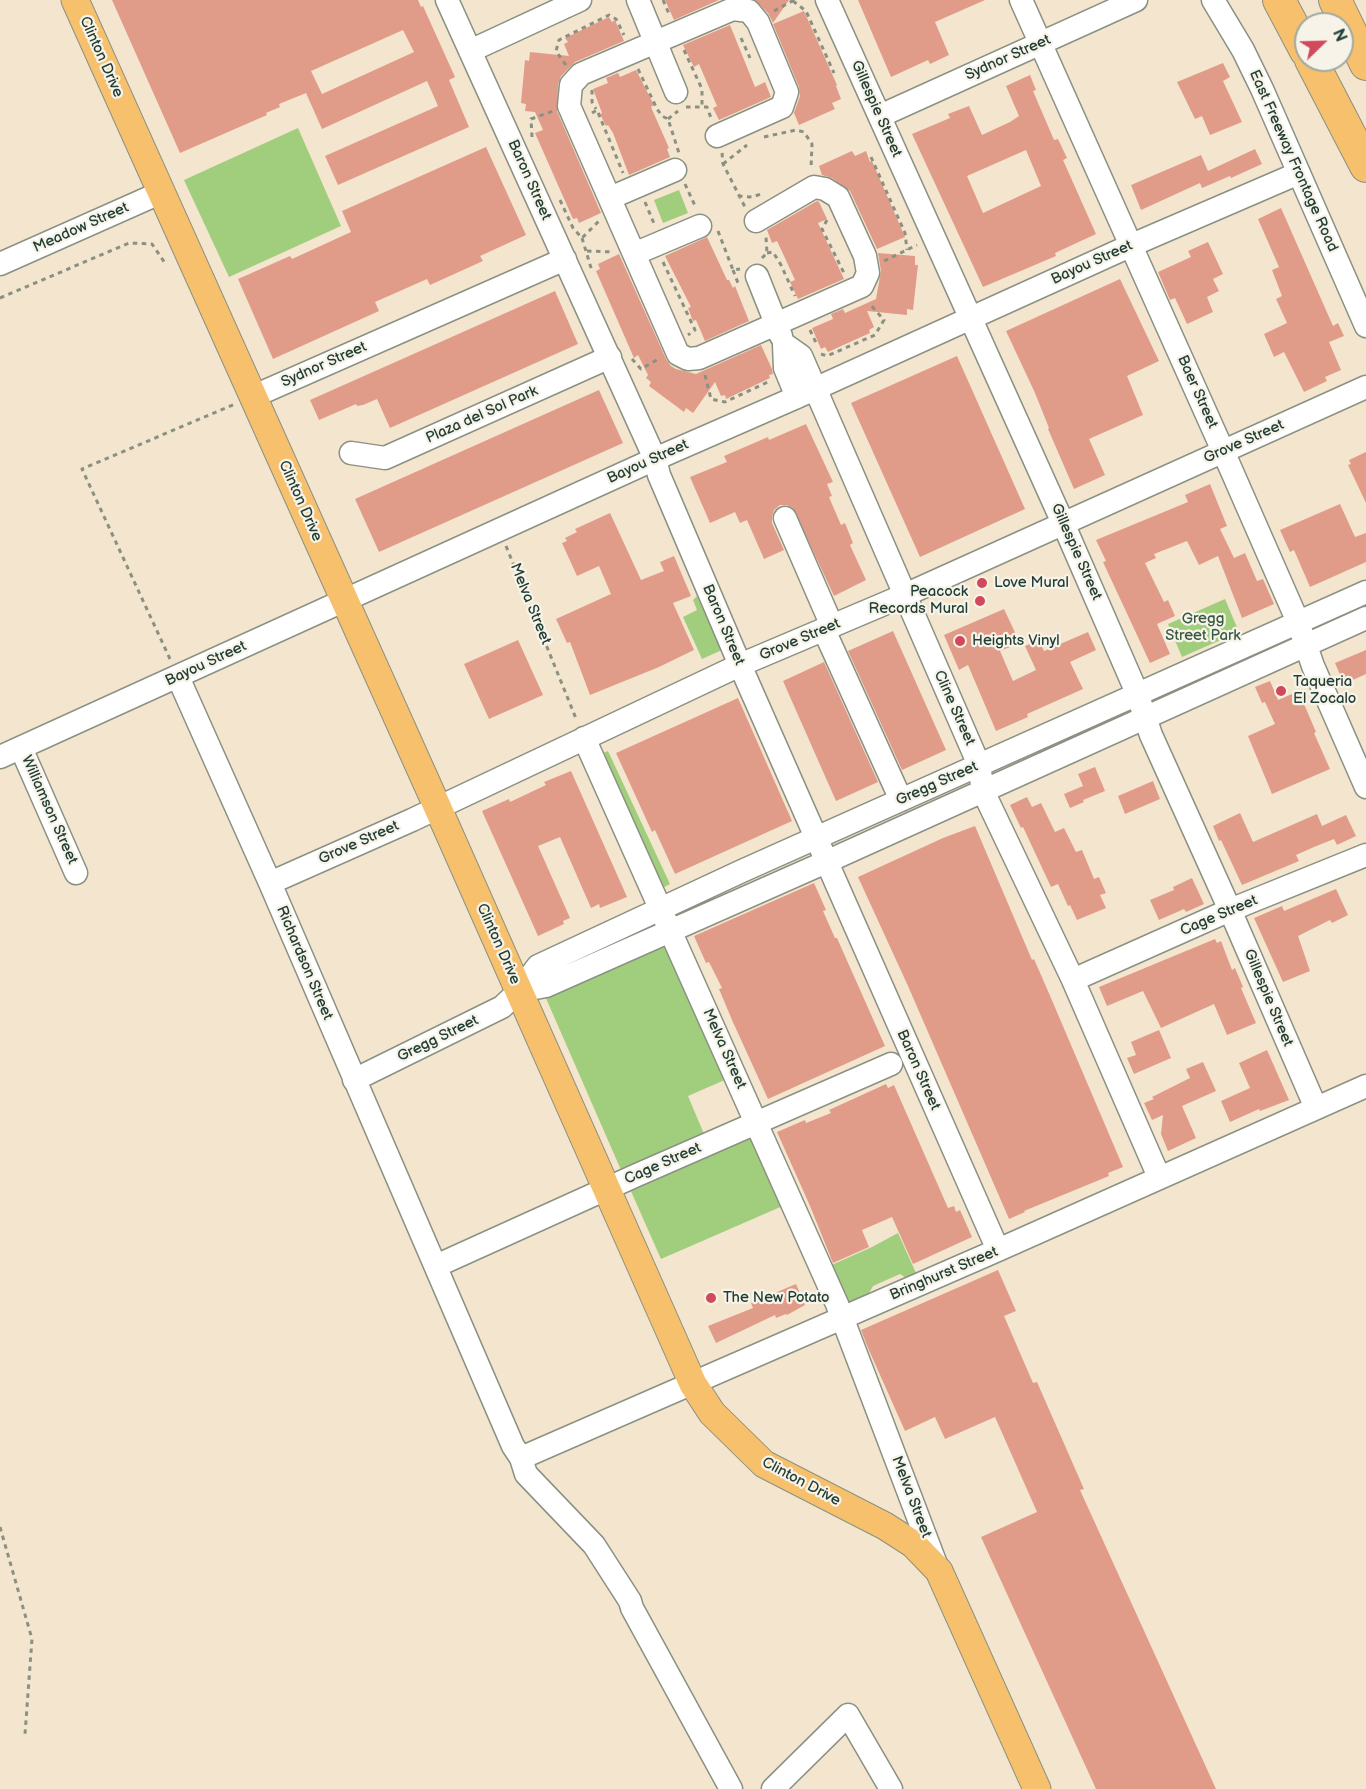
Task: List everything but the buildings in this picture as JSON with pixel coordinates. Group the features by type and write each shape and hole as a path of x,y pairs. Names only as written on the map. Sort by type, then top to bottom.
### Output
{"highway":[{"path":"1273,0 1294,24"},
{"path":"1279,0 1294,22"},
{"path":"1335,0 1366,64"},
{"path":"1317,72 1366,165"},
{"path":"1329,72 1366,165"}],"main road":[{"name":"Clinton Drive","path":"75,0 437,806 693,1384 712,1413 764,1464 885,1526 913,1544 939,1571 1037,1789"}],"street":[{"name":"Baron Street","path":"447,0 655,459 659,475 740,666 998,1251"},
{"path":"470,51 580,0"},
{"path":"638,0 676,92"},
{"name":"Gillespie Street","path":"827,0 1063,523 1137,693 1144,718 1316,1108"},
{"name":"Baer Street","path":"1021,0 1298,622 1304,646 1366,787"},
{"name":"Sydnor Street","path":"880,116 1136,0"},
{"name":"East Freeway Frontage Road","path":"1214,0 1262,89 1366,326"},
{"path":"717,136 782,107 788,92 758,22 748,11 734,9 631,52 580,74 571,85 569,106 678,354 688,359 699,357 780,334 862,286 868,273 866,263 838,196 825,189 814,187 756,221"},
{"path":"610,198 681,169"},
{"name":"Bayou Street","path":"0,757 655,459 1299,172"},
{"name":"Meadow Street","path":"0,264 162,192"},
{"path":"634,254 704,221"},
{"name":"Sydnor Street","path":"252,397 565,259"},
{"name":"Cline Street","path":"753,268 780,334 785,368 805,393 905,595 979,765 983,791 1073,980 1159,1177"},
{"name":"Plaza del Sol Park","path":"351,453 385,458 610,357"},
{"name":"Grove Street","path":"270,883 412,820 437,806 740,666 905,595 1366,387"},
{"path":"786,518 828,628 901,800"},
{"name":"Gregg Street","path":"354,1080 502,1007 519,991 538,966 1137,693 1366,592"},
{"name":"Gregg Street","path":"519,991 546,986 671,931 1366,618"},
{"name":"Richardson Street","path":"178,677 270,883 526,1474 594,1545 630,1601 731,1789"},
{"name":"Melva Street","path":"584,738 843,1318 939,1571"},
{"name":"Williamson Street","path":"21,748 76,873"},
{"name":"Cage Street","path":"1073,980 1230,910 1366,855"},
{"name":"Cage Street","path":"436,1266 891,1064"},
{"name":"Bringhurst Street","path":"521,1458 998,1251 1366,1086"},
{"path":"773,1789 849,1715 891,1789"}],"path":[{"path":"663,0 702,89 702,107"},
{"path":"793,1 806,11 834,73"},
{"path":"578,77 556,51 559,40 609,15 616,19 657,109 662,116 668,119 685,184 704,221 721,236 722,247 733,270 753,268 767,253 766,237 738,196 723,164 721,146 707,107 683,106 668,119"},
{"path":"764,137 796,130 804,132 813,144 813,167 809,170"},
{"path":"723,164 753,140"},
{"path":"871,157 905,233 907,250"},
{"path":"738,196 752,197 773,190"},
{"path":"0,298 129,243 152,244 165,263"},
{"path":"178,677 82,469 252,397"},
{"name":"Melva Street","path":"500,531 584,738"},
{"path":"0,1527 32,1639 25,1734"}],"green space":[{"path":"298,128 341,226 229,277 184,180"},
{"path":"679,190 688,213 663,223 654,200"},
{"path":"697,596 722,650 702,659 683,617 697,610 693,600"},
{"name":"Gregg Street Park","path":"1225,599 1239,632 1182,657 1168,624"},
{"path":"608,751 670,884 659,890 596,756"},
{"path":"668,942 727,1079 688,1096 704,1134 621,1170 545,996"},
{"path":"754,1135 785,1205 661,1259 630,1189"},
{"path":"898,1233 916,1273 906,1278 900,1274 873,1286 868,1295 848,1303 827,1267"}],"place":[{"name":"Love Mural","path":"982,583"},
{"name":"Peacock Records Mural","path":"980,601"},
{"name":"Heights Vinyl","path":"960,641"},
{"name":"Taqueria El Zocalo","path":"1281,691"},
{"name":"The New Potato","path":"711,1298"}]}
